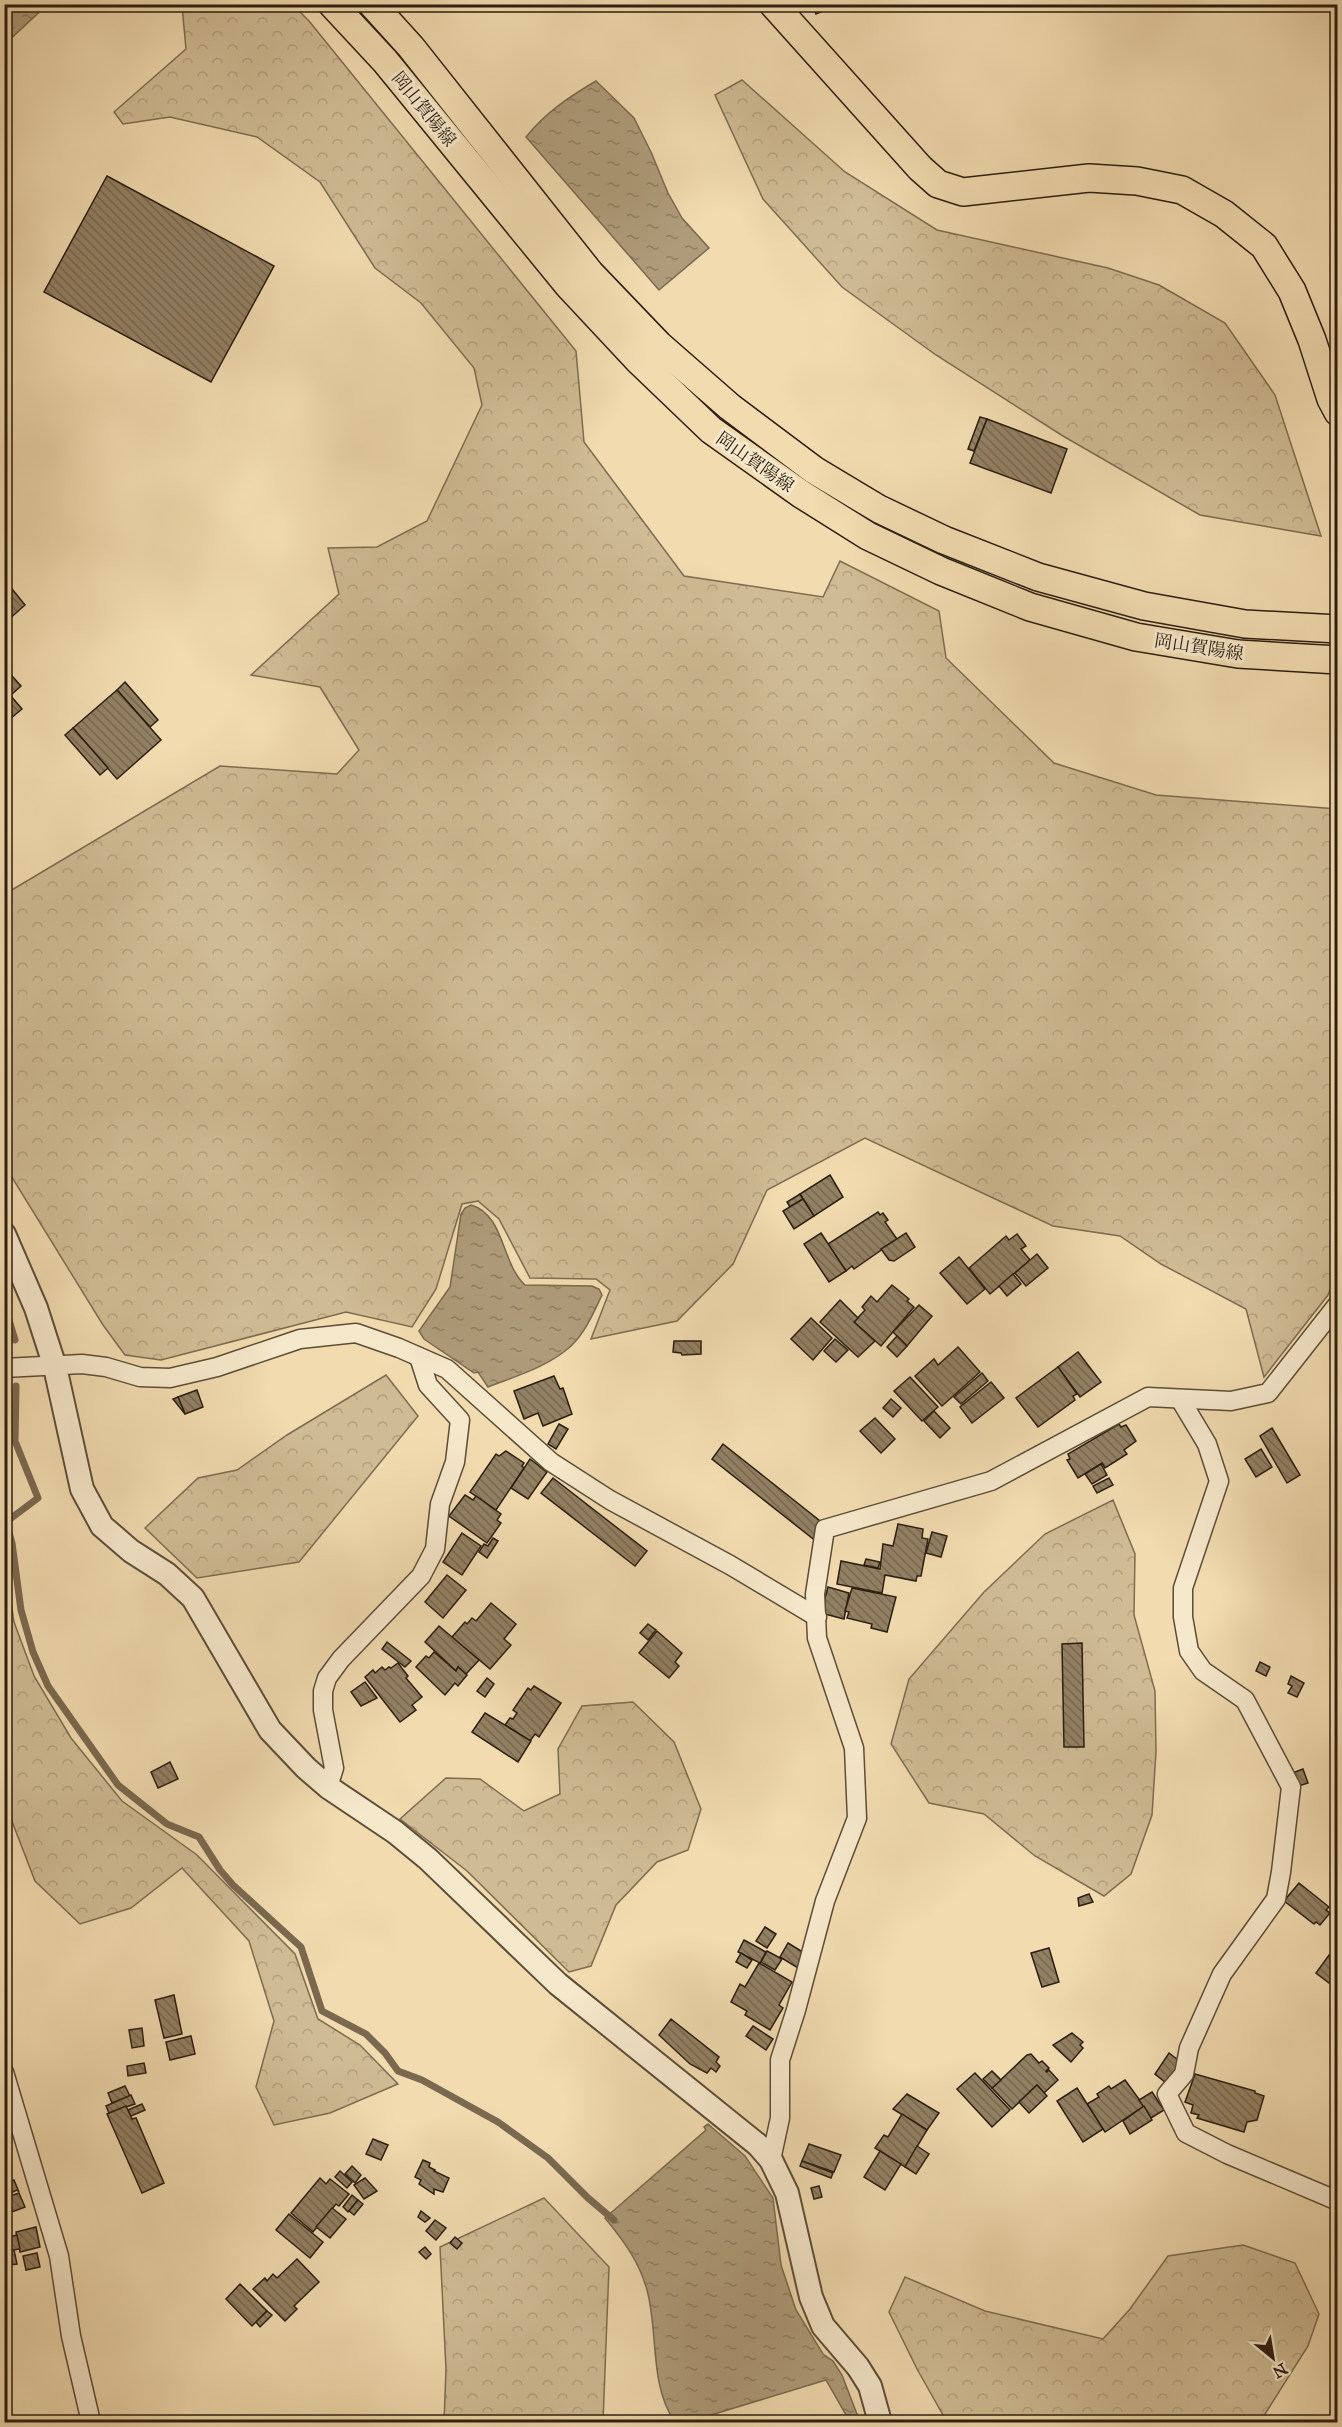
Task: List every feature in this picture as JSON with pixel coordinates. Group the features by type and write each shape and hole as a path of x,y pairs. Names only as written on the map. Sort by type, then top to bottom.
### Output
{"main road":[{"name":"岡山賀陽線","path":"332,4 385,62 568,285 639,361 711,430 801,494 868,536 941,571 1030,607 1136,637 1238,654 1338,660"},
{"name":"岡山賀陽線","path":"372,4 411,47 590,273 668,352 730,406 814,470 879,509 944,540 1038,577 1144,606 1233,622 1338,629"},
{"path":"773,4 920,168 938,184 963,192 1089,178 1137,181 1182,190 1224,214 1264,246 1292,291 1312,340 1330,399 1338,412"}],"street":[{"path":"4,1234 36,1308 55,1367 82,1489 102,1526 131,1551 167,1574 193,1598 270,1730 306,1768 328,1787 395,1832 428,1858 558,1984 746,2134 771,2160 788,2193 811,2297 823,2326 858,2367 870,2386 880,2422"},
{"path":"771,2160 780,2118 780,2060 825,1901 857,1818 854,1748 818,1638 815,1594 825,1529 991,1481 1148,1397 1231,1401 1268,1393 1338,1304"},
{"path":"4,1368 82,1364 106,1367 140,1377 170,1378 217,1367 300,1339 356,1333 447,1369 551,1462 610,1500 730,1565 817,1617"},
{"path":"328,1787 334,1768 323,1710 327,1678 341,1659 421,1576 435,1549 440,1504 455,1462 460,1420 428,1385 419,1357"},
{"path":"1180,1399 1207,1444 1219,1481 1183,1588 1183,1617 1189,1651 1203,1671 1245,1700 1291,1787 1276,1899 1222,1974 1189,2048 1184,2074 1167,2094 1185,2133 1227,2154 1338,2201"},
{"path":"4,2072 59,2256 70,2336 91,2422"}],"green space":[{"path":"182,5 293,5 309,21 576,351 584,442 684,576 823,597 840,561 939,611 946,658 1054,763 1156,795 1337,809 1337,1272 1328,1295 1264,1377 1246,1309 1161,1264 1120,1236 1053,1226 865,1138 767,1190 733,1264 677,1321 591,1339 610,1290 596,1279 530,1278 499,1219 478,1201 462,1204 436,1289 412,1327 346,1312 161,1360 125,1355 103,1325 5,1166 5,894 220,766 337,774 359,750 320,687 251,675 339,594 328,548 377,547 427,521 482,405 474,368 421,303 375,268 320,182 257,137 170,117 123,124 114,112 186,49"},
{"path":"742,80 845,172 937,230 1108,268 1159,285 1225,323 1275,395 1321,536 1200,515 1063,436 936,355 842,287 763,199 715,95"},
{"path":"386,1375 418,1416 299,1562 197,1578 145,1528 198,1478 237,1470 287,1435"},
{"path":"1113,1500 1135,1554 1134,1615 1155,1691 1156,1751 1152,1815 1131,1874 1104,1896 1035,1856 984,1814 929,1803 891,1744 909,1679 984,1592 1045,1534"},
{"path":"5,1562 14,1622 34,1676 71,1738 122,1801 197,1855 295,1954 318,2019 360,2045 398,2084 330,2113 274,2125 256,2087 274,2021 249,1941 182,1868 131,1908 80,1924 35,1881 5,1803"},
{"path":"633,1702 674,1742 701,1809 688,1850 657,1862 616,1905 591,1966 569,1972 467,1871 400,1819 446,1778 480,1779 524,1811 560,1794 558,1749 582,1706"},
{"path":"544,2198 609,2267 603,2422 444,2422 446,2369 440,2247"},
{"path":"1243,2245 1295,2263 1319,2314 1308,2346 1260,2422 947,2422 917,2369 889,2312 905,2277 985,2311 1103,2339 1130,2309 1168,2256"}],"water":[{"path":"5,4 47,4 47,5 5,44"},
{"path":"596,81 634,118 668,193 682,218 709,248 659,290 526,137 558,106"},
{"path":"471,1205 482,1210 497,1229 511,1265 525,1285 592,1286 599,1289 602,1295 589,1322 571,1346 552,1360 488,1387 478,1372 474,1373 424,1339 419,1331 450,1287 461,1214"},
{"path":"708,2124 745,2156 773,2198 781,2265 796,2310 823,2354 833,2361 842,2375 860,2422 850,2422 826,2380 698,2419 674,2421 666,2407 658,2376 651,2310 645,2283 631,2253 605,2218 706,2130 704,2127"}],"building":[{"path":"812,4 839,4 816,14"},
{"path":"107,176 274,266 211,382 44,292"},
{"path":"980,417 987,419 974,451 968,449"},
{"path":"987,419 1067,449 1051,493 970,463"},
{"path":"8,584 25,605 6,622 4,587"},
{"path":"4,667 21,686 11,695 4,687"},
{"path":"125,682 158,720 150,727 117,690"},
{"path":"4,688 22,709 4,724"},
{"path":"117,690 161,740 117,779 73,728"},
{"path":"73,728 108,768 100,775 65,735"},
{"path":"830,1175 843,1197 814,1216 800,1194"},
{"path":"800,1194 803,1199 790,1207 787,1202"},
{"path":"803,1199 814,1216 794,1229 783,1211"},
{"path":"878,1212 880,1215 883,1213 888,1220 885,1222 897,1239 854,1269 852,1266 846,1271 828,1244"},
{"path":"821,1233 846,1271 829,1282 804,1244"},
{"path":"906,1233 915,1247 894,1261 889,1260 881,1249"},
{"path":"1017,1234 1026,1246 1021,1249 1030,1260 990,1294 969,1268 1006,1236 1009,1240"},
{"path":"1037,1254 1048,1268 1026,1286 1015,1273"},
{"path":"959,1257 985,1289 967,1304 940,1273"},
{"path":"1013,1274 1021,1284 1007,1296 999,1286"},
{"path":"892,1285 909,1299 907,1301 914,1307 881,1346 854,1322 865,1310 862,1307 871,1296 877,1302"},
{"path":"840,1300 858,1318 854,1322 875,1341 858,1357 820,1322"},
{"path":"919,1305 932,1316 907,1346 893,1332"},
{"path":"811,1318 832,1338 813,1360 791,1339"},
{"path":"897,1336 907,1346 897,1357 887,1347"},
{"path":"835,1339 848,1350 836,1362 824,1351"},
{"path":"674,1341 701,1341 701,1354 682,1355 673,1352"},
{"path":"958,1347 980,1372 942,1406 915,1376 934,1359 938,1365"},
{"path":"1078,1352 1101,1382 1080,1397 1058,1367"},
{"path":"1058,1367 1077,1394 1073,1396 1075,1400 1038,1427 1016,1398"},
{"path":"982,1373 988,1381 961,1404 954,1397"},
{"path":"554,1376 560,1389 563,1388 572,1414 543,1426 538,1413 524,1419 514,1391"},
{"path":"910,1377 938,1407 922,1421 894,1391"},
{"path":"991,1382 1004,1398 972,1423 960,1407"},
{"path":"197,1390 203,1407 185,1414 178,1397"},
{"path":"178,1397 185,1414 173,1399"},
{"path":"891,1399 901,1408 893,1417 883,1408"},
{"path":"934,1411 950,1428 940,1438 924,1421"},
{"path":"875,1418 895,1439 881,1453 860,1431"},
{"path":"559,1424 568,1429 556,1449 548,1444"},
{"path":"1119,1424 1121,1427 1126,1425 1136,1441 1124,1450 1127,1454 1105,1468 1102,1463 1078,1478 1067,1460 1070,1459 1068,1454"},
{"path":"1272,1428 1300,1475 1287,1483 1260,1436"},
{"path":"723,1444 829,1528 817,1542 712,1459"},
{"path":"1261,1449 1272,1467 1256,1477 1245,1459"},
{"path":"506,1451 524,1463 522,1466 524,1468 496,1510 470,1492 496,1454 499,1456"},
{"path":"530,1459 547,1472 528,1499 511,1488"},
{"path":"1101,1464 1107,1475 1092,1484 1085,1474"},
{"path":"553,1478 647,1551 635,1566 541,1493"},
{"path":"1109,1478 1113,1485 1097,1493 1093,1486"},
{"path":"465,1495 473,1500 476,1496 501,1514 497,1520 501,1523 487,1543 449,1516"},
{"path":"898,1524 923,1529 922,1538 928,1539 921,1576 917,1576 916,1581 885,1575 882,1593 837,1584 841,1561 880,1569 883,1544 893,1546"},
{"path":"932,1532 947,1536 941,1557 926,1553"},
{"path":"462,1533 481,1546 462,1575 443,1562"},
{"path":"493,1538 498,1541 487,1558 479,1552 484,1544 488,1546"},
{"path":"866,1559 880,1562 878,1568 864,1565"},
{"path":"447,1575 466,1590 443,1618 425,1602"},
{"path":"828,1587 849,1593 844,1619 821,1613"},
{"path":"852,1588 896,1597 887,1632 871,1628 872,1624 847,1618 849,1612 845,1611"},
{"path":"491,1603 516,1624 504,1639 511,1645 490,1669 452,1637 465,1622 467,1624 472,1618 476,1621"},
{"path":"648,1624 656,1630 648,1640 640,1633"},
{"path":"439,1626 479,1660 466,1674 458,1667 456,1671 425,1642"},
{"path":"657,1631 682,1653 675,1662 679,1666 669,1678 639,1653"},
{"path":"387,1642 411,1661 405,1667 382,1649"},
{"path":"1082,1643 1084,1747 1064,1747 1062,1644"},
{"path":"434,1652 456,1671 458,1667 467,1675 458,1686 455,1683 445,1695 416,1667 426,1656 429,1658"},
{"path":"1260,1662 1270,1667 1266,1676 1256,1671"},
{"path":"398,1663 408,1676 406,1678 422,1697 412,1705 416,1710 400,1722 365,1677 373,1670 375,1673 382,1667 385,1670"},
{"path":"1291,1676 1304,1683 1297,1697 1288,1693 1292,1686 1288,1684"},
{"path":"487,1678 494,1684 485,1697 477,1691"},
{"path":"365,1682 377,1698 361,1706 351,1692"},
{"path":"534,1686 561,1703 539,1737 535,1734 530,1741 505,1725 517,1713 513,1710 528,1688 531,1690"},
{"path":"485,1713 531,1741 518,1762 472,1732"},
{"path":"170,1762 178,1779 158,1788 151,1772"},
{"path":"1303,1769 1308,1783 1295,1787 1290,1774"},
{"path":"1299,1883 1329,1907 1326,1910 1330,1913 1320,1925 1316,1922 1314,1924 1284,1901"},
{"path":"1089,1894 1093,1902 1079,1906 1078,1898"},
{"path":"765,1927 776,1934 767,1948 756,1941"},
{"path":"744,1940 766,1952 760,1963 738,1952"},
{"path":"788,1943 806,1954 798,1968 780,1957"},
{"path":"1049,1948 1059,1982 1042,1987 1031,1953"},
{"path":"767,1951 782,1959 775,1970 761,1962"},
{"path":"741,1953 752,1960 747,1968 736,1962"},
{"path":"1329,1955 1338,1962 1338,1970 1329,1983 1316,1973"},
{"path":"759,1963 792,1982 779,2005 783,2008 770,2030 745,2015 747,2011 731,2002 740,1984 745,1987"},
{"path":"174,1995 182,2034 164,2038 155,2000"},
{"path":"671,2019 719,2057 716,2062 720,2066 716,2072 711,2068 707,2073 690,2064 659,2035"},
{"path":"753,2026 773,2039 766,2050 746,2036"},
{"path":"142,2028 144,2046 132,2048 129,2030"},
{"path":"1072,2033 1083,2042 1080,2045 1083,2048 1071,2062 1053,2045"},
{"path":"191,2036 195,2054 170,2060 166,2042"},
{"path":"1169,2053 1183,2064 1172,2082 1165,2082 1155,2074"},
{"path":"1031,2054 1039,2063 1042,2061 1049,2068 1046,2071 1049,2070 1058,2080 1044,2093 1037,2085 1012,2109 992,2088 1027,2055"},
{"path":"144,2063 146,2073 128,2076 127,2066"},
{"path":"992,2071 1001,2080 992,2088 983,2079"},
{"path":"975,2073 1010,2110 992,2127 957,2089"},
{"path":"1195,2074 1255,2091 1264,2096 1257,2120 1247,2122 1244,2132 1197,2118 1199,2115 1191,2113 1193,2105 1185,2102"},
{"path":"1125,2080 1144,2106 1105,2132 1087,2104 1099,2097 1097,2094 1109,2086 1111,2089"},
{"path":"1037,2085 1047,2096 1029,2113 1019,2102"},
{"path":"125,2086 130,2096 112,2103 108,2093"},
{"path":"1077,2088 1103,2129 1083,2142 1057,2101"},
{"path":"1152,2092 1164,2110 1151,2118 1139,2100"},
{"path":"907,2094 939,2113 927,2130 893,2109"},
{"path":"131,2095 135,2104 109,2113 106,2106"},
{"path":"142,2104 145,2110 131,2116 128,2110"},
{"path":"126,2106 132,2119 136,2118 164,2183 142,2193 107,2114"},
{"path":"1144,2106 1152,2120 1130,2134 1123,2121"},
{"path":"902,2114 927,2130 905,2167 875,2148 884,2135 888,2137"},
{"path":"373,2139 388,2145 381,2160 366,2154"},
{"path":"809,2144 841,2155 834,2172 802,2161"},
{"path":"917,2146 929,2154 916,2174 905,2167"},
{"path":"880,2151 901,2164 885,2190 864,2177"},
{"path":"423,2160 430,2163 429,2167 434,2171 449,2178 443,2192 434,2189 434,2194 419,2184 421,2180 415,2177"},
{"path":"802,2161 833,2173 831,2178 800,2166"},
{"path":"352,2166 361,2175 355,2183 345,2174"},
{"path":"340,2171 352,2182 347,2188 335,2177"},
{"path":"320,2178 326,2184 330,2179 349,2194 339,2206 336,2204 313,2232 291,2213"},
{"path":"365,2178 377,2191 364,2199 354,2185"},
{"path":"14,2180 19,2192 17,2190 4,2196 4,2184"},
{"path":"819,2186 822,2197 814,2199 811,2188"},
{"path":"19,2193 25,2207 4,2215 4,2198"},
{"path":"352,2195 358,2200 348,2212 343,2207"},
{"path":"358,2200 363,2204 354,2215 349,2211"},
{"path":"332,2208 346,2219 330,2238 316,2227"},
{"path":"421,2211 430,2218 425,2222 418,2217"},
{"path":"289,2214 323,2242 310,2258 276,2230"},
{"path":"435,2220 446,2228 436,2240 426,2231"},
{"path":"36,2227 40,2247 20,2252 16,2232"},
{"path":"17,2235 20,2249 8,2251 5,2238"},
{"path":"455,2237 462,2243 457,2249 450,2243"},
{"path":"425,2247 431,2254 426,2259 419,2252"},
{"path":"14,2250 17,2264 10,2265 8,2251"},
{"path":"37,2253 40,2267 26,2270 23,2256"},
{"path":"297,2259 319,2282 294,2306 297,2309 285,2321 253,2289 265,2278 267,2281 273,2274 277,2278"},
{"path":"240,2284 267,2311 252,2326 226,2299"},
{"path":"267,2311 272,2315 260,2327 256,2322"}],"waterway":[{"path":"4,1271 9,1280 6,1310 15,1340"},
{"path":"16,1386 15,1441 38,1498 6,1522 12,1543 21,1610 33,1652 48,1686 118,1785 167,1824 199,1837 220,1870 233,1885 301,1947 322,2011 366,2034 385,2053 398,2071 422,2080 498,2122 548,2158 614,2220"}]}
